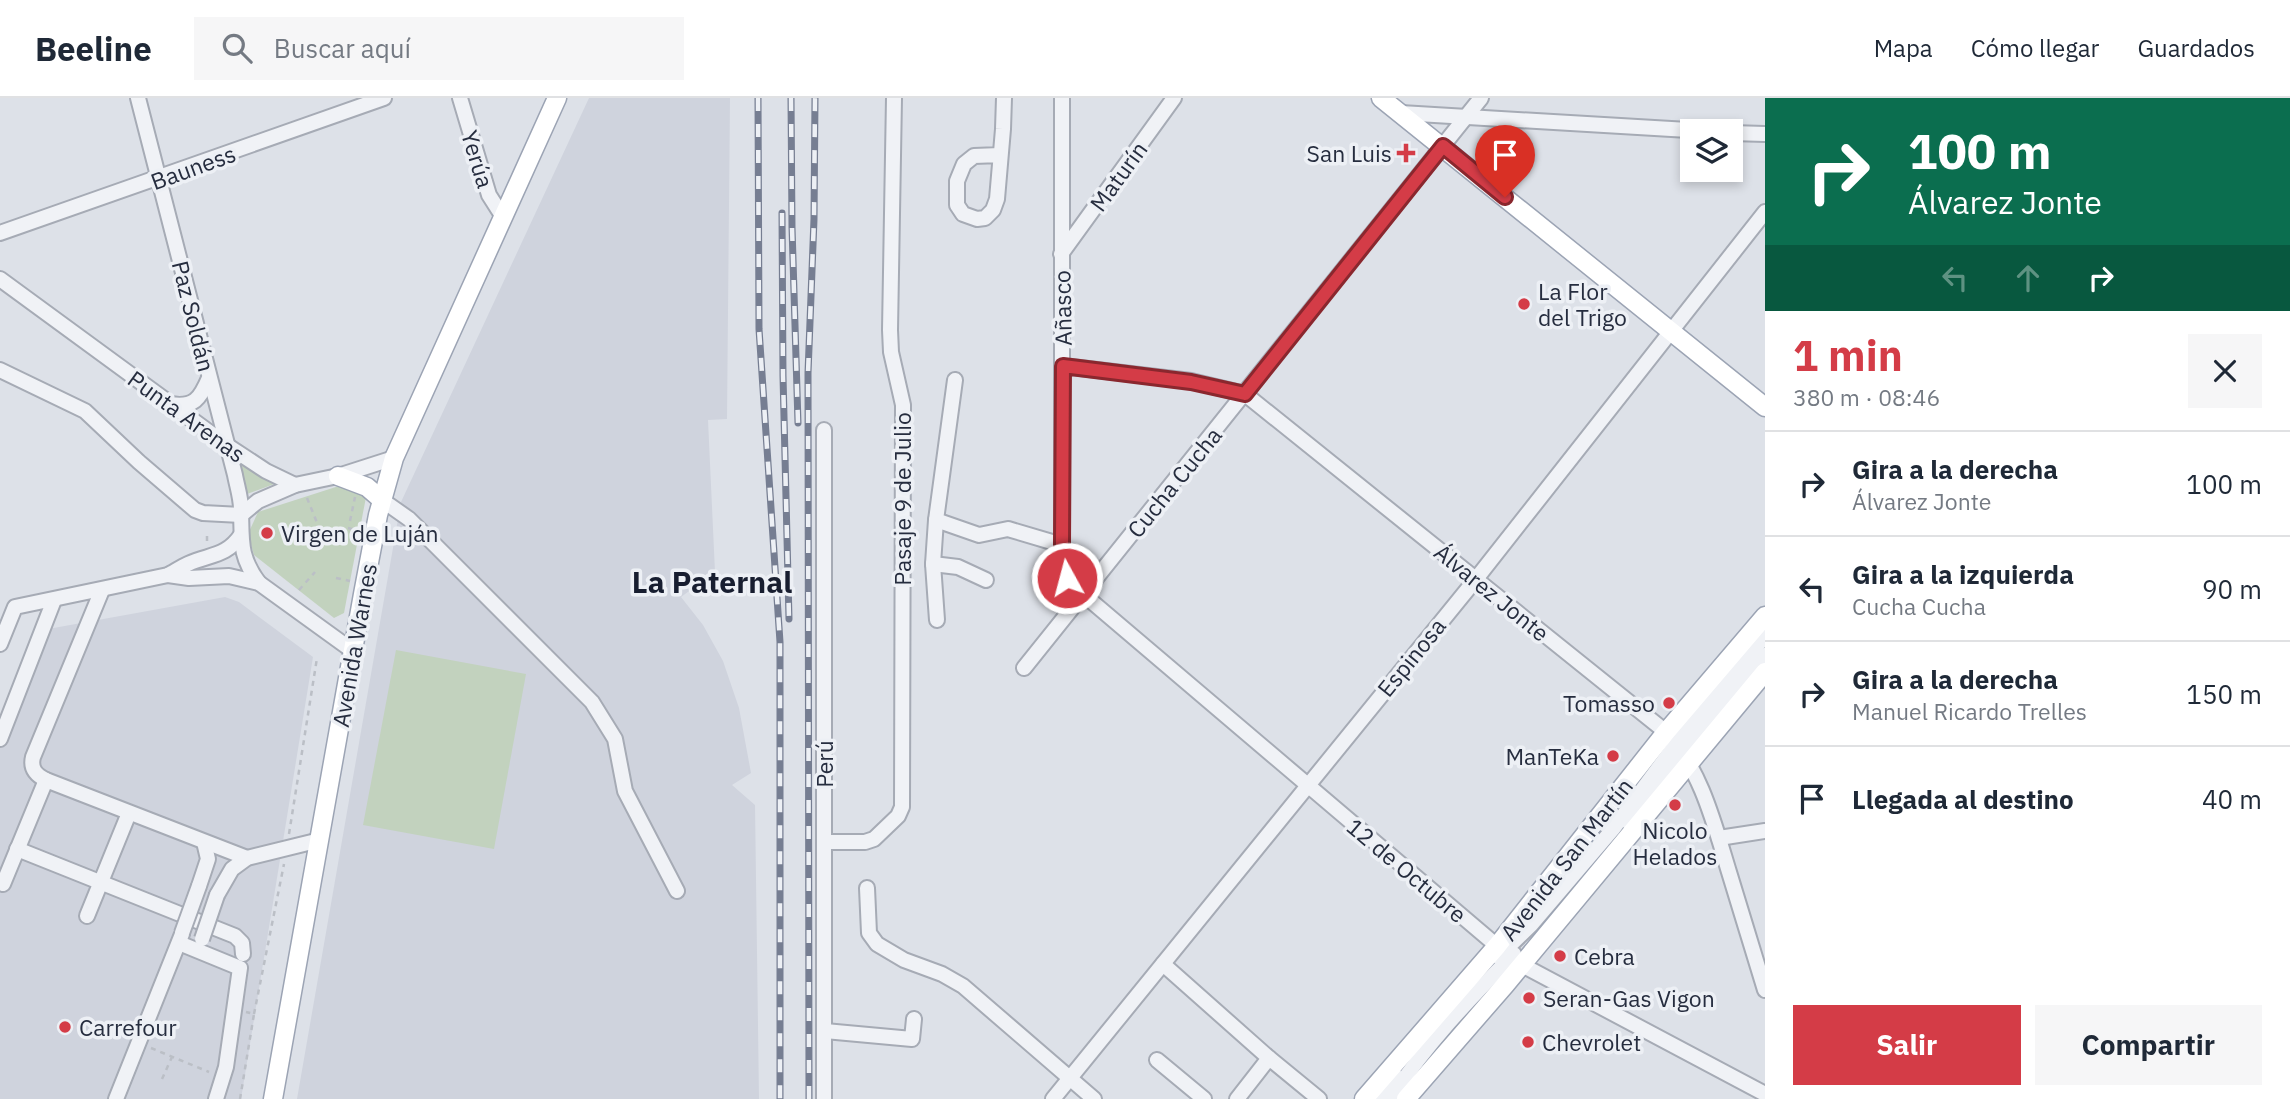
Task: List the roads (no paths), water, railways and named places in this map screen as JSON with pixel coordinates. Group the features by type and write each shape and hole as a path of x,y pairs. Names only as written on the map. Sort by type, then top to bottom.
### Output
{"main road":[{"name":"Avenida Warnes","path":"273,1099 382,500 394,458 557,98"},
{"path":"1381,98 1765,407"},
{"path":"338,476 367,487 382,500"},
{"name":"Avenida San Martín","path":"1405,1099 1508,955 1678,748 1765,617"},
{"name":"Avenida San Martín","path":"1364,1099 1508,955 1678,748 1765,672"}],"street":[{"name":"Paz Soldán","path":"138,98 235,475 245,561 259,583"},
{"name":"Bauness","path":"0,233 384,98"},
{"name":"Yerúa","path":"460,98 489,195 503,217"},
{"name":"Pasaje 9 de Julio","path":"824,842 865,842 874,839 898,816 902,807 903,405 891,352 890,330 894,98"},
{"path":"1000,155 974,156 964,164 957,181 957,205 963,214 977,219 985,218 993,210 997,199 1004,98"},
{"name":"Añasco","path":"1062,98 1062,544 1067,578 1084,595"},
{"name":"Maturín","path":"1061,254 1174,98"},
{"name":"Cucha Cucha","path":"1024,668 1481,98"},
{"path":"1401,113 1680,130"},
{"path":"1743,133 1765,134"},
{"name":"Espinosa","path":"1053,1099 1476,579 1765,212"},
{"name":"Punta Arenas","path":"0,279 228,446 266,471 295,485"},
{"name":"Álvarez Jonte","path":"1063,366 1191,382 1245,394 1476,579 1678,748"},
{"path":"0,370 85,411 139,462 195,510 203,513 241,514 258,501 295,485 338,476 394,458"},
{"path":"170,404 183,406 194,402 203,392 209,378"},
{"path":"937,620 933,564 936,520 955,380"},
{"name":"Perú","path":"824,430 824,1099"},
{"path":"382,500 409,519 592,702 615,739 625,791 677,891"},
{"path":"936,520 979,535 1009,529 1062,544"},
{"path":"0,644 15,607 168,575 187,564 225,551 234,545 241,535"},
{"path":"933,564 958,567 986,580"},
{"path":"168,575 190,578 229,576 259,583 353,650"},
{"path":"102,590 33,757 34,771 46,780 247,858"},
{"name":"12 de Octubre","path":"1084,595 1508,955 1765,1094"},
{"path":"0,739 54,600"},
{"path":"1678,748 1765,636"},
{"path":"1678,748 1765,655"},
{"path":"1678,748 1718,838 1765,990"},
{"path":"3,884 46,780"},
{"path":"87,916 129,813"},
{"path":"1718,838 1765,831"},
{"path":"200,945 217,895 232,869 247,858 320,841"},
{"path":"116,1099 181,938 199,886 208,859 204,842"},
{"path":"17,849 235,936 242,943 243,954"},
{"path":"867,888 869,933 877,944 904,960 942,974 963,986 1094,1099"},
{"path":"181,938 200,945 240,968 216,1099"},
{"path":"1377,1099 1392,1078 1508,955"},
{"path":"1390,1099 1405,1076 1508,955"},
{"path":"1163,964 1319,1099"},
{"path":"825,1031 912,1039 914,1019"},
{"path":"1237,1099 1269,1058"},
{"path":"1157,1060 1204,1099"}],"railway":[{"path":"758,98 759,329 780,642 780,1099"},
{"path":"791,98 798,423"},
{"path":"809,1099 808,373 815,98"},
{"path":"782,213 789,619"}],"place":[{"name":"San Luis","path":"1406,153"},
{"name":"La Flor del Trigo","path":"1524,304"},
{"name":"Virgen de Luján","path":"267,533"},
{"name":"Tomasso","path":"1669,703"},
{"name":"ManTeKa","path":"1613,756"},
{"name":"Nicolo Helados","path":"1675,805"},
{"name":"Cebra","path":"1560,956"},
{"name":"Seran-Gas Vigon","path":"1529,998"},
{"name":"Carrefour","path":"65,1027"},
{"name":"Chevrolet","path":"1528,1042"}],"district":[{"name":"La Paternal","path":"712,581"}]}
